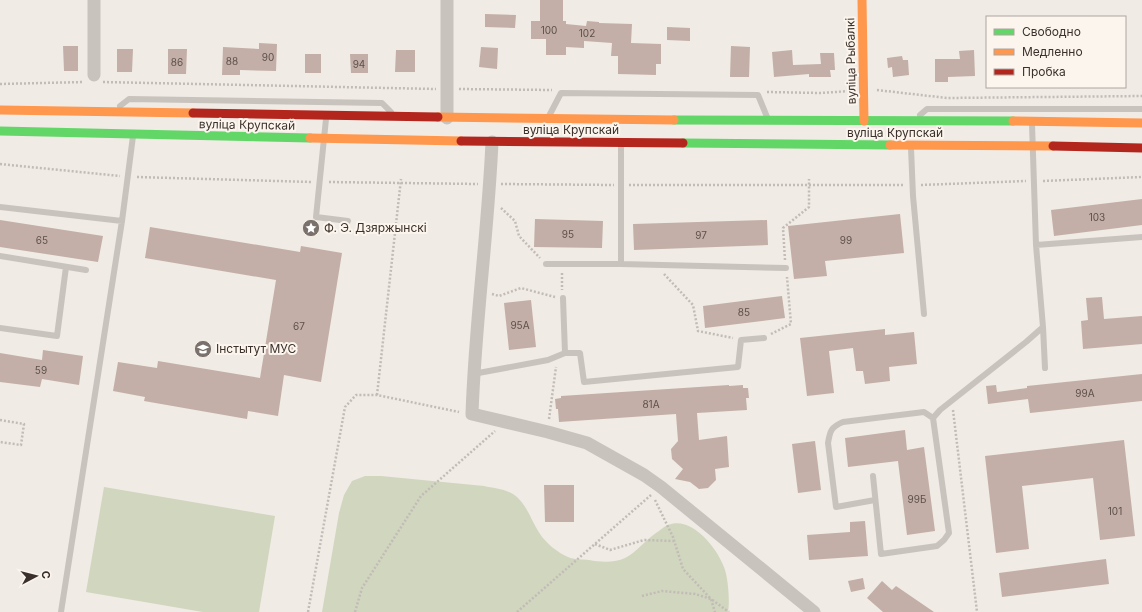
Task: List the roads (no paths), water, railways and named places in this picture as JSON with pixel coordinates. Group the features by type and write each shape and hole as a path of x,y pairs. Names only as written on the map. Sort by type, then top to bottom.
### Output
{"main road":[{"name":"вуліца Рыбалкі","path":"862,0 864,121"},
{"name":"вуліца Крупскай","path":"0,110 447,118 1032,121 1142,123"},
{"name":"вуліца Крупскай","path":"0,131 492,142 1032,145 1142,148"}],"street":[{"path":"94,0 94,75"},
{"path":"447,0 447,118"},
{"path":"492,142 473,374 472,414 587,443 644,475 661,487 814,612"}],"lane":[{"path":"547,119 561,93 758,95 769,120"},
{"path":"112,112 129,99 382,103 396,117"},
{"path":"915,121 927,109 1142,109"},
{"path":"326,115 316,217 348,221"},
{"path":"1032,121 1036,245 1045,368"},
{"path":"61,612 122,221 134,134"},
{"path":"621,142 621,264"},
{"path":"911,145 924,314"},
{"path":"0,207 122,221"},
{"path":"1036,245 1142,237"},
{"path":"0,256 86,270"},
{"path":"546,264 621,264 786,268"},
{"path":"0,328 56,336 66,267"},
{"path":"563,298 565,353"},
{"path":"933,418 952,400 1043,327"},
{"path":"473,374 548,360 565,353 580,353 584,382 738,367 741,340 764,338"},
{"path":"873,476 876,500 881,554 937,546 944,540 949,533 933,418 924,412 843,422 835,426 830,433 828,444 836,507 876,500"}],"place":[{"name":"Ф. Э. Дзяржынскі","path":"311,228"},
{"name":"Інстытут МУС","path":"203,349"}]}
